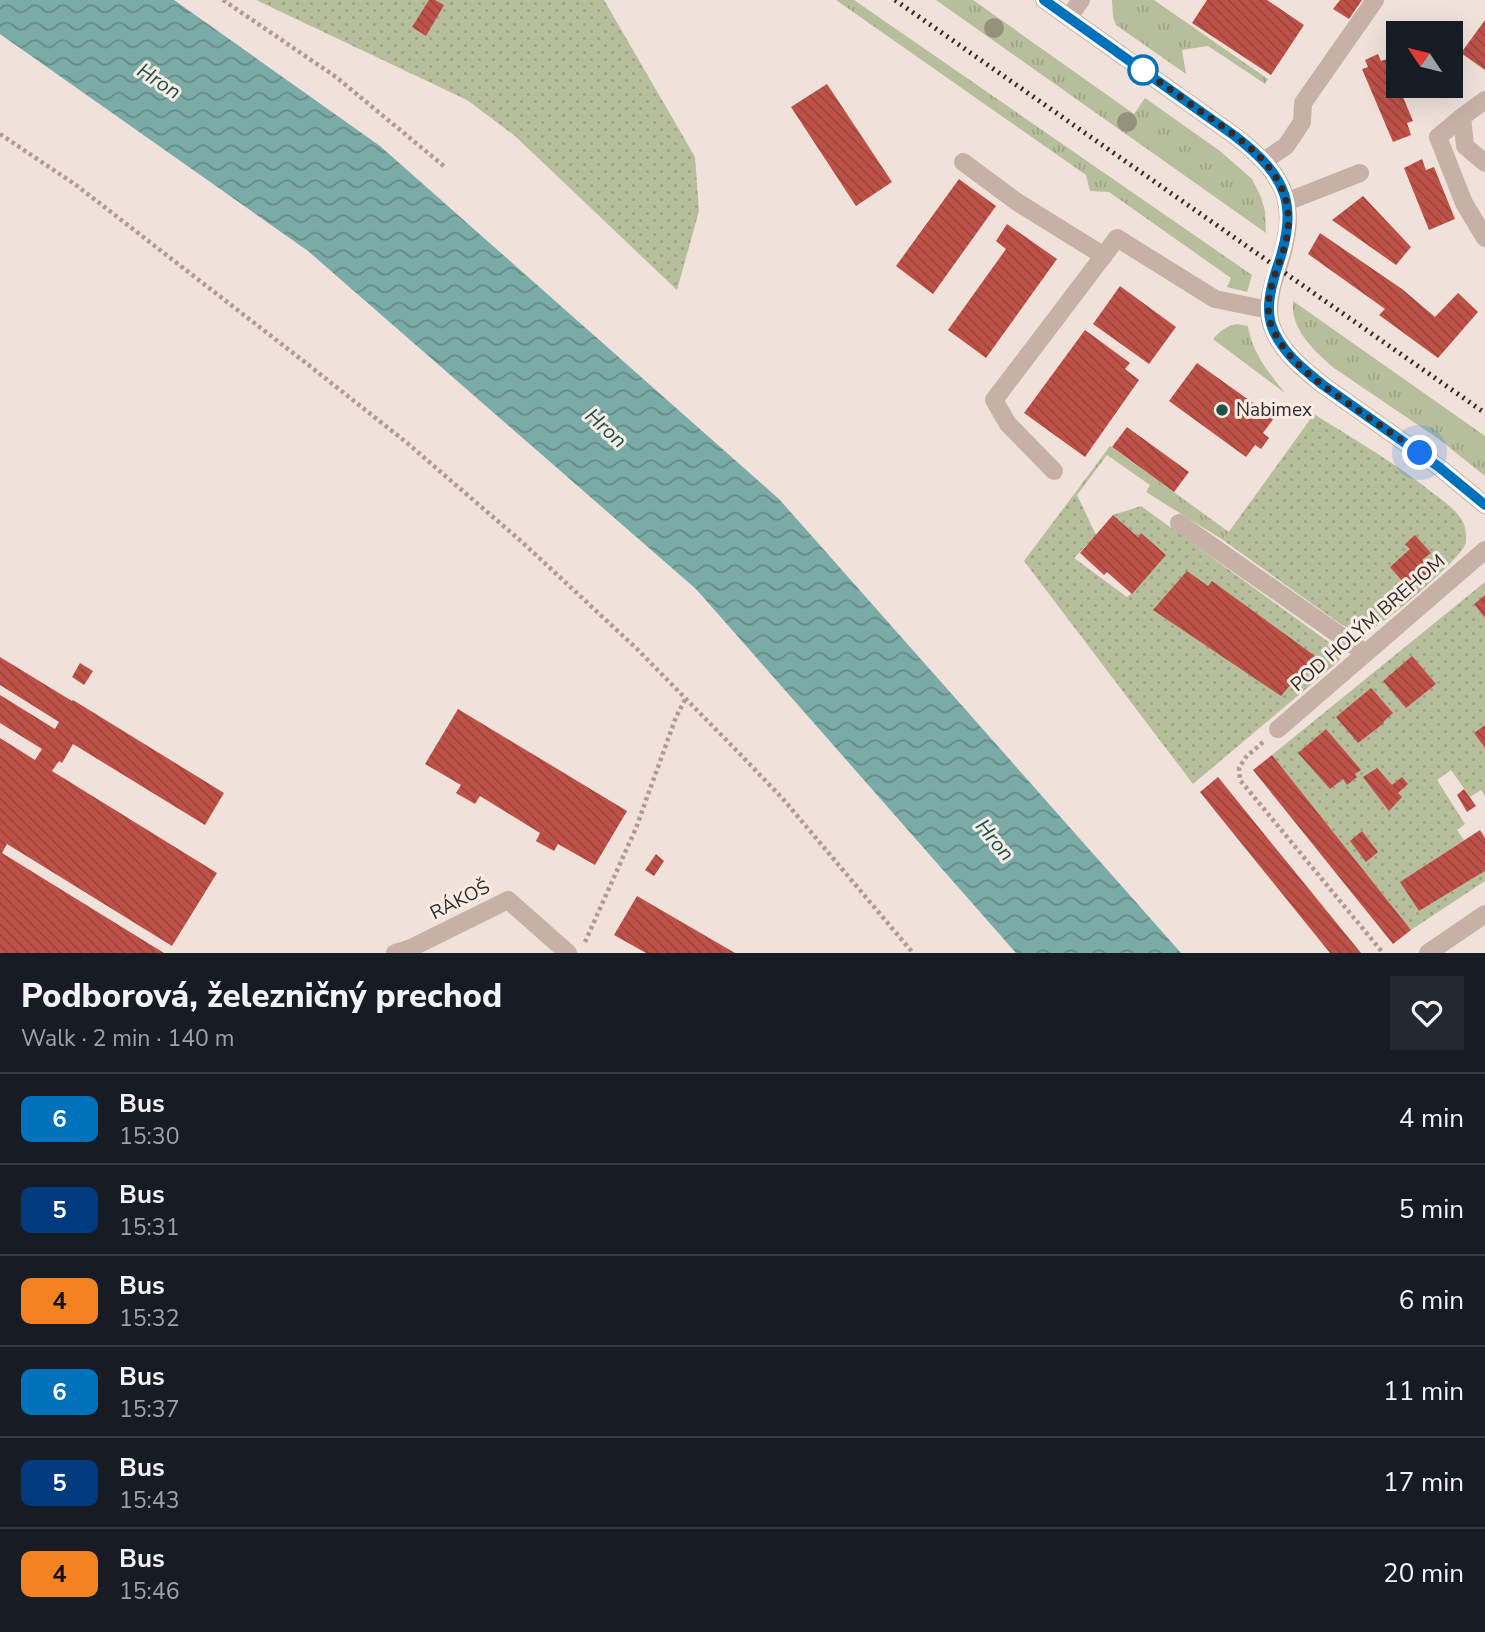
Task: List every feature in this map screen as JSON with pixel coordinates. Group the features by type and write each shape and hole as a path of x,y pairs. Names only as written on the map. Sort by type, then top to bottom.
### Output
{"street":[{"path":"1044,0 1235,136 1264,160 1282,187 1286,202 1288,226 1271,287 1269,310 1271,325 1283,346 1306,371 1439,467 1485,505"},
{"path":"1069,17 1081,0"},
{"path":"1264,160 1286,146 1302,122 1303,103 1375,0"},
{"path":"1485,100 1438,137 1464,203 1485,238"},
{"path":"1462,117 1465,146 1485,163"},
{"path":"963,162 1017,202 1104,256"},
{"path":"1286,202 1360,173"},
{"path":"1054,471 1008,424 994,400 1117,238 1215,299 1269,310"},
{"path":"1179,523 1365,653"},
{"name":"POD HOLÝM BREHOM","path":"1278,729 1485,550"},
{"name":"RÁKOŠ","path":"395,953 411,948 508,900 568,953"},
{"path":"1428,953 1485,914"}],"path":[{"path":"223,0 336,76 445,167"},
{"path":"0,134 76,185 406,442 512,533 580,594 686,698 783,799 913,953"},
{"path":"580,953 636,828 676,718 686,698"},
{"path":"1278,729 1246,757 1239,768 1240,780 1382,953"}],"green space":[{"path":"256,0 604,0 695,157 699,211 677,290 515,136 467,100"},
{"path":"836,0 854,0 1252,275 1247,292 1227,287 1231,278 1109,192 1090,191 1086,175"},
{"path":"936,0 973,0 1134,114 1145,98 1220,151 1252,179 1265,211 1266,233"},
{"path":"1112,0 1154,0 1268,79 1265,84 1208,46 1182,50 1186,74 1116,25"},
{"path":"1293,301 1485,436 1485,476 1440,440 1326,361 1311,347 1299,330"},
{"path":"1237,324 1248,326 1257,354 1285,393 1213,339 1224,329"},
{"path":"1314,414 1420,483 1459,515 1465,526 1465,545 1450,564 1404,605 1369,630 1354,630 1339,623 1223,540"},
{"path":"1110,446 1229,532 1223,540 1146,492 1150,485 1107,455 1077,495 1075,493"},
{"path":"1075,493 1096,535 1074,558 1127,597 1132,593 1141,533 1138,537 1113,515 1141,506 1341,651 1339,661 1193,784 1024,561"},
{"path":"1485,582 1485,595 1474,604 1485,618 1485,725 1474,733 1485,748 1485,796 1481,790 1470,797 1451,770 1437,780 1465,824 1457,830 1464,840 1401,882 1419,911 1485,871 1485,881 1411,930 1272,755"}],"water":[{"name":"Hron","path":"0,0 174,0 380,146 779,499 1181,953 1016,953 696,589 308,251 0,34"}],"building":[{"path":"429,0 444,5 426,36 412,27"},
{"path":"1207,0 1267,0 1304,25 1271,75 1192,23"},
{"path":"1340,0 1362,0 1349,19 1333,9"},
{"path":"1485,20 1485,70 1463,54 1463,50"},
{"path":"1378,54 1381,61 1386,59 1386,98 1403,98 1413,121 1407,123 1411,135 1393,142 1362,69 1368,67 1365,60"},
{"path":"827,84 892,182 856,206 791,107"},
{"path":"1422,159 1426,170 1434,167 1455,219 1429,230 1404,168"},
{"path":"959,179 996,206 933,294 896,266"},
{"path":"1363,196 1411,247 1396,265 1332,220"},
{"path":"1007,224 1057,259 986,358 948,330 1006,249 996,241"},
{"path":"1320,233 1402,289 1435,317 1458,293 1478,312 1438,358 1379,315 1385,309 1308,254"},
{"path":"1120,286 1176,327 1149,364 1093,324"},
{"path":"1085,330 1130,363 1125,369 1139,380 1085,457 1024,413"},
{"name":"Nabimex","path":"1197,363 1274,418 1263,433 1269,438 1261,449 1255,445 1246,457 1169,401"},
{"path":"1127,427 1189,472 1174,492 1112,447"},
{"path":"1113,515 1138,537 1141,533 1166,555 1132,594 1107,572 1104,575 1080,553"},
{"path":"1415,535 1431,553 1422,560 1431,570 1409,589 1390,567 1410,549 1405,544"},
{"path":"1187,571 1208,586 1212,581 1315,656 1281,696 1153,610"},
{"path":"1485,595 1485,618 1474,604"},
{"path":"1412,656 1436,684 1406,708 1383,681"},
{"path":"0,657 224,793 205,825 73,744 62,763 59,761 52,771 217,873 172,946 7,844 2,853 164,953 0,953 0,738 35,760 42,749 0,723 0,695 55,729 59,722 0,685"},
{"path":"80,663 93,671 84,685 72,677"},
{"path":"1371,688 1393,713 1358,743 1336,717"},
{"path":"458,709 627,811 595,865 558,844 554,851 536,841 540,833 480,796 475,804 456,793 461,785 425,764"},
{"path":"1485,725 1485,748 1474,733"},
{"path":"1326,729 1361,770 1347,785 1343,779 1330,789 1298,753"},
{"path":"1272,755 1411,930 1393,944 1253,770"},
{"path":"1377,768 1392,785 1402,777 1408,784 1398,793 1402,797 1389,811 1363,777"},
{"path":"1218,777 1361,953 1330,953 1200,792"},
{"path":"1464,789 1476,806 1467,812 1457,795"},
{"path":"1480,830 1485,838 1485,871 1419,911 1400,882"},
{"path":"1362,831 1378,852 1366,862 1350,841"},
{"path":"656,854 664,861 654,876 645,870"},
{"path":"637,896 735,953 646,953 614,935"}],"railway":[{"path":"895,0 1485,413"}],"bus line":[{"name":"6","path":"1044,0 1235,136 1264,160 1282,187 1288,214 1285,243 1271,287 1269,310 1271,325 1283,346 1323,385 1439,467 1485,505"}],"place":[{"name":"Nabimex","path":"1222,410"}],"route":[{"path":"1143,70 1141,69 1255,152 1273,171 1282,187 1288,226 1271,287 1269,310 1271,325 1283,346 1323,385 1420,453"}]}
